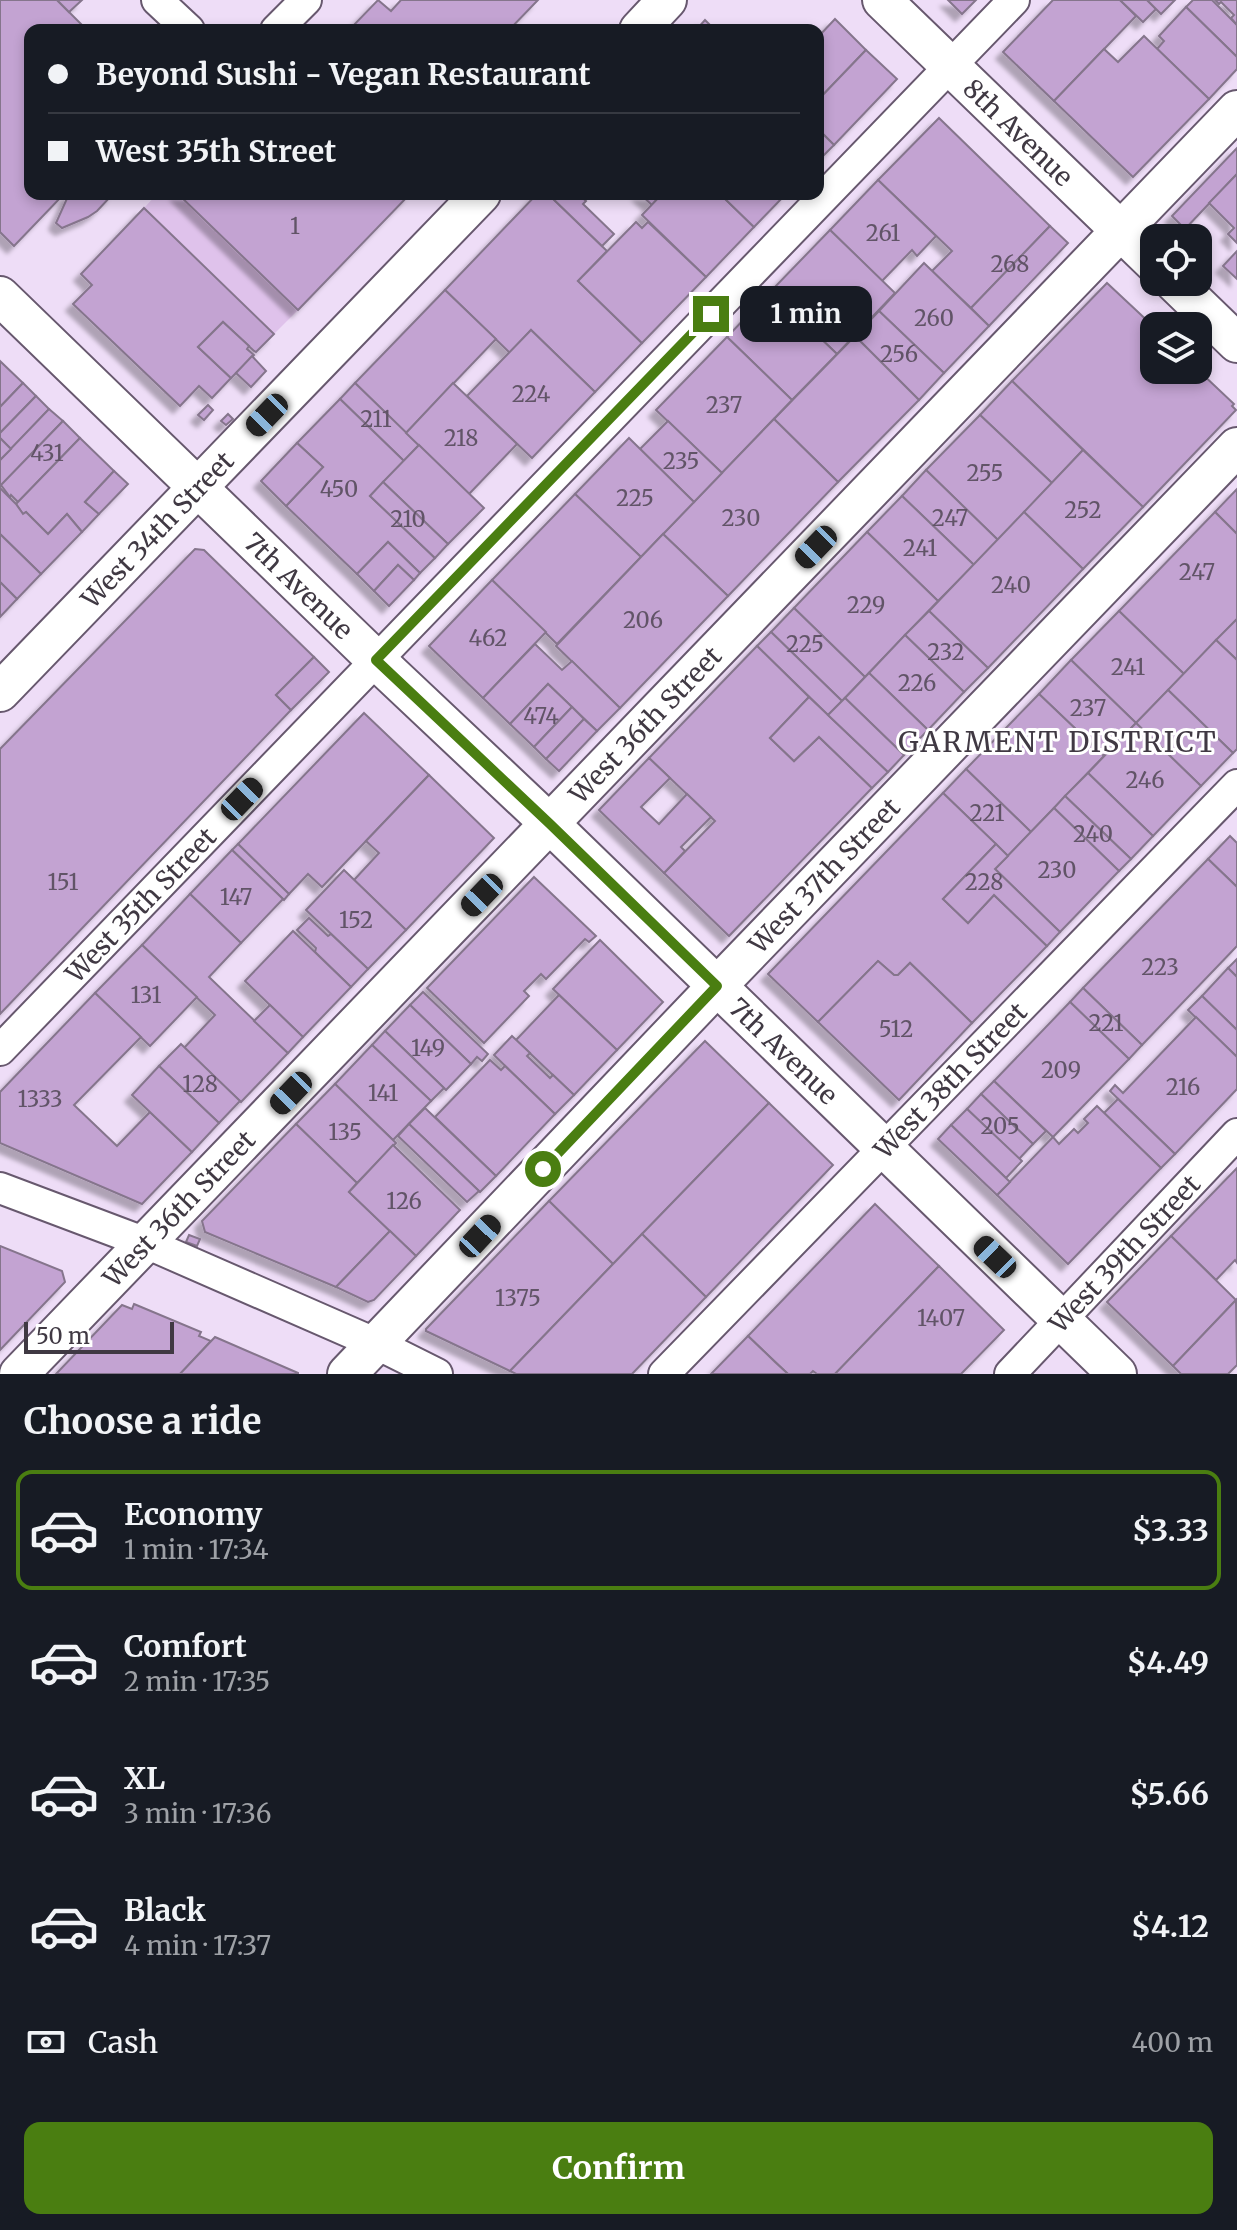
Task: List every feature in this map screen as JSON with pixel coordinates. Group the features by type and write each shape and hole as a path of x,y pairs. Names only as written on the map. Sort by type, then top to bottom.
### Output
{"main road":[{"path":"645,24 667,0"},
{"name":"8th Avenue","path":"882,0 1140,249"},
{"name":"West 36th Street","path":"19,1374 1237,110"},
{"name":"West 34th Street","path":"0,692 475,200"},
{"path":"1188,296 1237,343"},
{"name":"7th Avenue","path":"5,310 198,487 1117,1374"},
{"name":"West 37th Street","path":"347,1374 1237,447"}],"street":[{"path":"157,0 183,24"},
{"path":"282,24 306,0"},
{"name":"West 35th Street","path":"824,196 1014,0"},
{"name":"West 35th Street","path":"0,1050 821,200"},
{"name":"West 38th Street","path":"664,1374 1237,785"},
{"name":"West 39th Street","path":"1010,1374 1237,1134"},
{"path":"0,1188 146,1243 377,1344 437,1374"}],"shaded area":[{"path":"151,200 184,200 298,310 274,334 144,208"}],"building":[{"path":"0,0 57,0 81,24 24,24 24,200 58,200 14,246 0,232"},
{"path":"57,0 82,0 69,12"},
{"path":"378,0 391,11 401,0 538,0 515,24 355,24"},
{"path":"948,0 976,0 962,14"},
{"path":"1053,0 1120,0 1136,16 1054,101 1003,52"},
{"path":"1120,0 1147,0 1156,9 1143,22"},
{"path":"1147,0 1175,0 1161,14"},
{"path":"1193,0 1212,0 1237,25 1237,57 1186,7"},
{"path":"1215,0 1237,0 1237,25 1231,18 1234,15"},
{"path":"1186,7 1237,57 1237,69 1209,99 1157,49 1164,41 1159,36"},
{"path":"835,19 866,50 824,94 824,31"},
{"path":"1144,36 1209,99 1133,177 1054,101 1104,49 1118,62"},
{"path":"866,50 897,79 834,145 824,135 824,94"},
{"path":"939,118 1050,226 971,308 932,271 952,251 878,180"},
{"path":"824,135 834,145 824,155"},
{"path":"1237,148 1237,174 1190,224 1180,224 1172,216"},
{"path":"1237,174 1237,243 1228,234 1234,228 1209,203"},
{"path":"878,180 936,236 917,256 912,250 882,281 830,230"},
{"path":"66,200 107,200 88,217 62,228 56,223"},
{"path":"184,200 404,200 298,310"},
{"path":"531,200 554,200 607,251 578,281 642,343 595,392 531,330 510,353 445,290"},
{"path":"554,200 586,201 583,204 614,234 602,246"},
{"path":"656,200 726,200 754,227 706,277 642,215"},
{"path":"726,200 780,200 754,227"},
{"path":"144,208 274,334 256,352 223,322 198,347 231,378 212,398 199,386 180,406 73,304 92,285 81,274"},
{"path":"636,222 642,228 648,222 706,277 642,343 578,281"},
{"path":"1050,226 1068,243 989,326 971,308"},
{"path":"830,230 895,293 837,354 771,291"},
{"path":"1237,251 1237,279 1223,266"},
{"path":"924,263 989,326 944,373 879,311"},
{"path":"1107,283 1140,314 1140,384 1212,383 1234,404 1232,406 1236,410 1143,507 1012,381"},
{"path":"445,290 496,339 406,433 355,383"},
{"path":"771,291 837,354 792,400 727,337"},
{"path":"879,311 944,373 919,400 855,336"},
{"path":"223,322 249,346 247,349 254,355 231,378 198,347"},
{"path":"531,330 595,392 532,458 467,396"},
{"path":"855,336 919,400 838,482 774,419"},
{"path":"727,337 792,400 722,473 656,410"},
{"path":"252,356 266,371 251,387 236,373"},
{"path":"0,361 23,383 0,407"},
{"path":"1012,381 1083,450 1052,483 980,415"},
{"path":"23,383 36,396 0,433 0,407"},
{"path":"355,383 419,445 404,461 340,399"},
{"path":"453,383 517,444 469,494 406,433"},
{"path":"36,396 49,409 11,449 0,438 0,433"},
{"path":"340,399 404,461 370,496 435,558 420,573 388,542 357,574 286,506 323,467 297,443"},
{"path":"208,405 213,410 204,420 198,415"},
{"path":"49,409 63,421 0,487 0,460"},
{"path":"228,414 233,419 226,425 221,421"},
{"path":"980,415 1052,483 998,540 926,470"},
{"path":"774,419 838,482 728,596 663,534"},
{"path":"63,421 80,438 18,502 1,485"},
{"path":"668,421 722,473 694,502 640,449"},
{"path":"0,438 11,449 0,460"},
{"path":"80,438 114,471 85,502 99,514 82,532 67,514 48,534 26,512 23,514 16,504"},
{"path":"629,438 694,502 641,557 575,494"},
{"path":"297,443 323,467 286,506 261,481"},
{"path":"419,445 484,508 448,544 383,482"},
{"path":"1083,450 1143,507 1083,569 1024,512"},
{"path":"926,470 998,540 974,565 902,496"},
{"path":"114,471 128,484 99,514 85,502"},
{"path":"383,482 448,544 435,558 370,496"},
{"path":"0,488 23,514 26,512 48,534 67,514 82,532 41,574 0,534"},
{"path":"1237,489 1237,534 1215,512"},
{"path":"575,494 641,557 557,644 492,580"},
{"path":"902,496 974,565 938,601 867,532"},
{"path":"1024,512 1083,569 988,668 929,611"},
{"path":"1215,512 1237,534 1237,619 1184,674 1119,611"},
{"path":"867,532 938,601 865,677 794,608"},
{"path":"0,534 41,574 17,599 0,582"},
{"path":"663,534 728,596 620,708 556,646"},
{"path":"388,542 420,573 414,580 398,565 374,591 357,574"},
{"path":"195,549 204,550 314,657 276,695 291,710 0,1014 0,749"},
{"path":"398,565 414,580 389,606 374,591"},
{"path":"492,580 546,632 483,698 429,646"},
{"path":"0,582 17,599 0,617"},
{"path":"794,608 865,677 842,701 771,632"},
{"path":"929,611 988,668 964,692 905,635"},
{"path":"1119,611 1184,674 1136,723 1071,660"},
{"path":"1237,619 1237,660 1216,640"},
{"path":"771,632 842,701 828,715 757,646"},
{"path":"905,635 964,692 928,730 869,673"},
{"path":"1216,640 1237,660 1237,749 1233,753 1168,690"},
{"path":"535,644 562,670 572,661 620,708 597,731 548,684 510,724 483,698"},
{"path":"757,646 809,697 770,738 794,761 819,737 872,788 729,936 664,873 715,821 649,758"},
{"path":"314,657 329,672 291,710 276,695"},
{"path":"1071,660 1136,723 1104,756 1039,694"},
{"path":"869,673 928,730 904,755 845,698"},
{"path":"548,684 572,707 534,747 510,724"},
{"path":"1168,690 1233,753 1201,786 1136,723"},
{"path":"1039,694 1104,756 1031,832 966,769"},
{"path":"809,697 888,772 872,788 819,737 794,761 770,738"},
{"path":"845,698 904,755 888,772 828,715"},
{"path":"572,707 584,719 546,759 534,747"},
{"path":"364,713 429,775 322,887 308,874 289,894 238,844"},
{"path":"584,719 597,731 559,771 546,759"},
{"path":"1136,723 1201,786 1153,836 1088,773"},
{"path":"649,758 670,778 641,807 659,824 687,794 711,817 681,847 685,851 664,873 599,810"},
{"path":"966,769 1031,832 1008,856 943,793"},
{"path":"1088,773 1153,836 1131,859 1065,796"},
{"path":"429,775 494,838 406,930 354,880 379,853 366,841"},
{"path":"943,793 996,844 943,899 968,923 994,895 1047,946 972,1023 910,963 894,975 878,961 818,1022 768,974"},
{"path":"1065,796 1131,859 1119,871 1054,808"},
{"path":"1054,808 1119,871 1060,932 995,869"},
{"path":"1230,836 1237,843 1237,887 1208,859"},
{"path":"238,844 289,894 284,900 232,850"},
{"path":"996,844 1008,856 995,869 1060,932 1047,946 994,895 968,923 943,899"},
{"path":"232,850 283,899 241,943 190,894"},
{"path":"1208,859 1237,887 1237,946 1142,1045 1083,988"},
{"path":"344,870 406,930 368,969 306,910"},
{"path":"534,877 596,936 589,942 585,939 546,979 541,974 524,991 529,996 484,1043 427,988"},
{"path":"190,894 241,943 209,977 288,1053 241,1102 184,1048 215,1015 142,945"},
{"path":"309,918 368,969 351,987 297,930"},
{"path":"293,931 351,987 303,1037 245,981"},
{"path":"600,940 663,1002 617,1050 553,989"},
{"path":"142,945 197,997 150,1046 95,993"},
{"path":"1237,959 1237,977 1228,968"},
{"path":"878,961 894,975 910,963 972,1023 899,1100 818,1022"},
{"path":"1228,968 1237,977 1237,1030 1202,996"},
{"path":"1083,988 1142,1045 1129,1059 1070,1002"},
{"path":"423,992 488,1054 482,1061 477,1057 471,1064 410,1005"},
{"path":"95,993 141,1037 74,1105 117,1146 150,1112 192,1152 142,1204 0,1143 0,1092"},
{"path":"559,995 617,1050 574,1095 516,1040"},
{"path":"1202,996 1237,1030 1237,1057 1188,1010"},
{"path":"1070,1002 1129,1059 1053,1137 994,1081"},
{"path":"270,1005 303,1037 288,1053 254,1021"},
{"path":"410,1005 471,1064 446,1090 385,1031"},
{"path":"1196,1017 1237,1057 1237,1089 1175,1154 1110,1091 1115,1085 1123,1093"},
{"path":"385,1031 444,1088 431,1101 372,1045"},
{"path":"512,1036 550,1078 553,1075 574,1095 555,1114 494,1055"},
{"path":"705,1041 769,1103 613,1264 549,1201"},
{"path":"181,1044 240,1101 219,1123 159,1066"},
{"path":"372,1045 431,1101 393,1140 335,1084"},
{"path":"490,1060 501,1070 505,1066 555,1114 496,1176 435,1117"},
{"path":"159,1066 219,1123 192,1152 132,1095"},
{"path":"994,1081 1046,1131 1033,1144 981,1094"},
{"path":"335,1084 396,1143 357,1183 296,1124"},
{"path":"981,1094 1033,1144 1019,1159 967,1109"},
{"path":"1118,1099 1175,1154 1161,1168 1104,1113"},
{"path":"769,1103 833,1165 706,1297 642,1234"},
{"path":"1097,1106 1161,1168 1068,1264 997,1195 1053,1137 1059,1144 1074,1129 1078,1133 1088,1123 1084,1119"},
{"path":"425,1108 496,1176 480,1192 409,1124"},
{"path":"967,1109 1022,1161 1006,1178 951,1125"},
{"path":"296,1124 357,1183 349,1192 390,1231 336,1287 205,1232 202,1221"},
{"path":"409,1124 479,1191 467,1202 398,1136"},
{"path":"951,1125 1010,1182 997,1195 938,1139"},
{"path":"393,1145 460,1210 416,1256 349,1192"},
{"path":"1237,1168 1237,1263 1235,1260 1216,1280 1171,1236"},
{"path":"549,1201 613,1264 510,1371 426,1331 426,1329"},
{"path":"875,1204 939,1266 835,1374 817,1374 813,1371 810,1374 788,1374 748,1336"},
{"path":"390,1231 416,1256 374,1300 368,1302 336,1287"},
{"path":"642,1234 706,1297 632,1374 516,1374 510,1371"},
{"path":"189,1235 200,1239 197,1246 186,1242"},
{"path":"1171,1236 1236,1300 1173,1366 1107,1302"},
{"path":"0,1246 62,1271 65,1282 0,1350"},
{"path":"939,1266 1004,1330 961,1374 835,1374"},
{"path":"1236,1300 1237,1365 1228,1374 1181,1374 1173,1366"},
{"path":"134,1304 201,1332 199,1336 211,1341 180,1374 56,1374 122,1305 132,1309"},
{"path":"748,1336 775,1362 788,1374 711,1374"},
{"path":"215,1337 298,1373 298,1374 180,1374"}],"district":[{"name":"GARMENT DISTRICT","path":"1058,742"}],"route":[{"path":"543,1169 717,986 376,660 711,314"}]}
